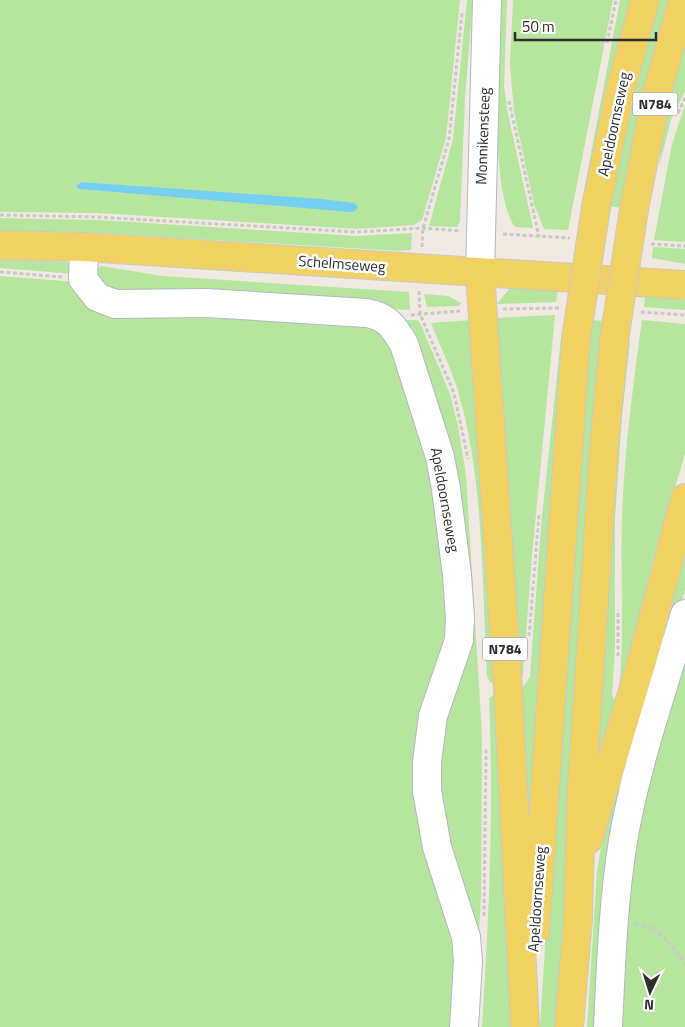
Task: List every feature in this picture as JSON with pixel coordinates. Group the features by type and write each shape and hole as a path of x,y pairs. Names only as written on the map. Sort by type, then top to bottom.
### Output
{"main road":[{"name":"Apeldoornseweg","path":"526,1027 536,914 576,338 596,207 622,88 645,0"},
{"name":"N784","path":"569,1027 580,865 582,783 604,446 614,341 634,209 657,93 683,0"},
{"name":"Schelmseweg","path":"0,244 84,247 685,285"},
{"name":"N784","path":"480,273 508,699 526,1027"},
{"name":"N784","path":"580,865 602,799 685,498"}],"street":[{"name":"Monnikensteeg","path":"474,5 480,273"},
{"path":"83,279 84,247"},
{"name":"Apeldoornseweg","path":"83,279 97,296 115,304 216,304 377,314 395,328 404,344 440,457 457,574 460,618 459,640 433,716 427,762 427,791 437,847 466,937 468,961 464,1027"},
{"path":"608,1027 614,919 624,840 654,712 685,614"}],"path":[{"path":"0,215 97,217 357,232 423,228 449,139 474,5"},
{"path":"508,93 520,159 539,236"},
{"path":"0,272 83,279"},
{"path":"420,314 568,308"},
{"path":"636,312 685,315"},
{"path":"529,642 539,509"},
{"path":"614,919 655,929 676,951 685,965"}],"green space":[{"path":"0,0 460,0 446,138 422,220 414,225 358,229 97,213 0,212","holes":["81,182 355,203 355,211 76,188"]},
{"path":"467,0 473,0 465,98 460,221 457,227 429,226 453,139"},
{"path":"499,0 507,0 504,87 508,114 533,228 515,227 507,209 501,184 497,118"},
{"path":"513,0 613,0 568,230 544,229 534,204 514,112 510,64"},
{"path":"620,0 632,0 587,207 581,206"},
{"path":"656,0 671,0 623,208 608,206 625,122"},
{"path":"685,32 685,91 671,120 659,167 665,116"},
{"path":"685,105 685,242 654,240 672,144"},
{"path":"0,218 97,220 357,236 412,233 411,250 400,251 97,233 0,231"},
{"path":"653,247 685,249 685,264 652,258"},
{"path":"0,258 68,262 76,274 0,268"},
{"path":"101,266 162,276 409,292 410,310 117,298 92,273"},
{"path":"0,276 76,282 92,299 380,321 426,426 455,604 429,716 462,937 461,1027 0,1027"},
{"path":"510,288 558,290 556,302 497,304"},
{"path":"424,294 448,296 461,303 459,306 427,307"},
{"path":"645,296 685,299 685,310 644,307"},
{"path":"555,315 532,556 523,674 521,680 515,684 493,318"},
{"path":"402,320 418,320 450,394 458,426 466,475 482,735 481,895 474,1027 432,791 461,649"},
{"path":"472,320 496,685 490,682 487,676 480,532 473,459 467,424 449,365 431,323"},
{"path":"591,320 605,321 557,1027 540,1027 577,435"},
{"path":"642,320 685,324 685,454 653,560 640,618 619,690 622,647 623,493 629,419"},
{"path":"561,338 567,338 528,915 521,690 530,677 541,526"},
{"path":"622,342 630,342 622,416 615,519 615,648 612,694 617,705 594,805"},
{"path":"685,543 685,590 674,626 685,603 685,1027 587,1027 597,871 608,807"},
{"path":"496,694 511,1027 482,1027 490,862 489,698"}],"water":[{"path":"81,182 321,199 355,203 358,207 355,211 351,212 78,189 76,186"}]}
